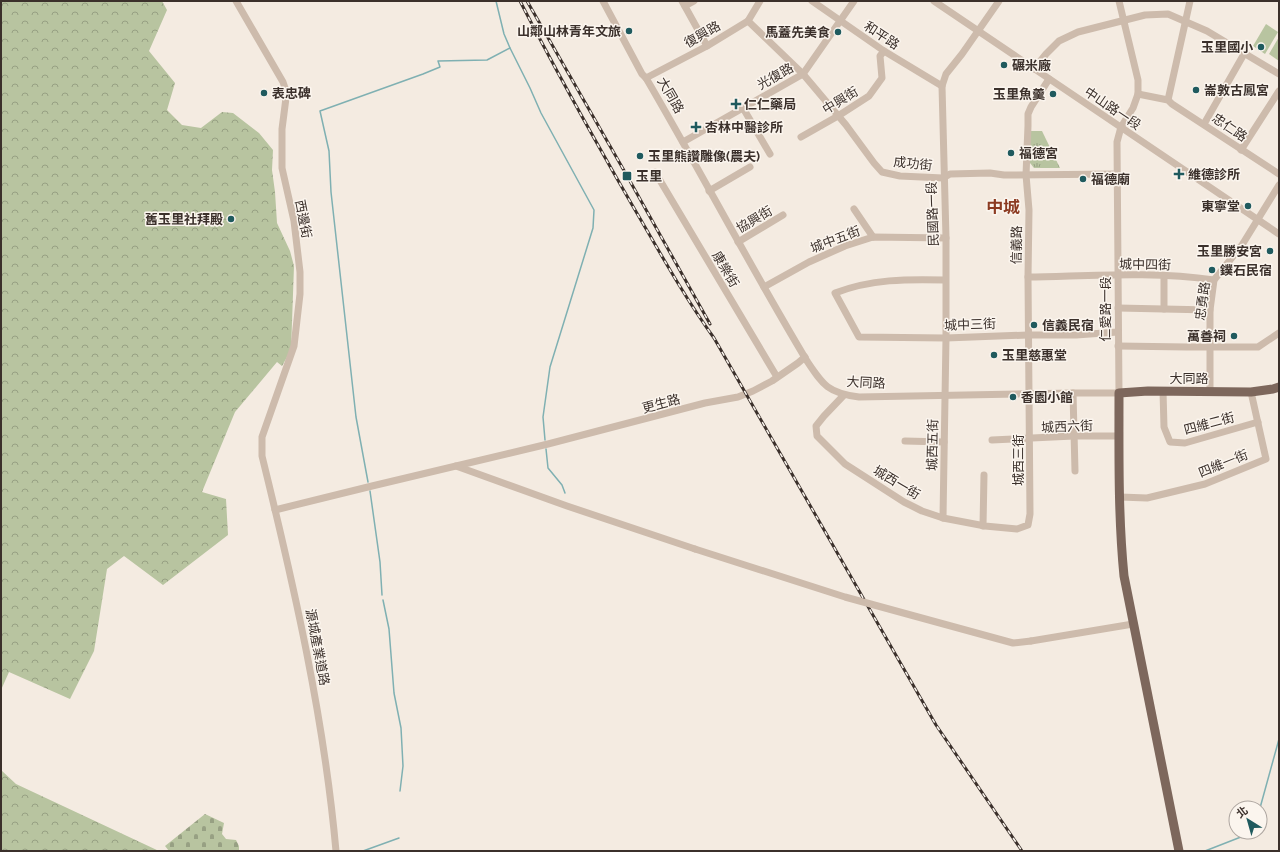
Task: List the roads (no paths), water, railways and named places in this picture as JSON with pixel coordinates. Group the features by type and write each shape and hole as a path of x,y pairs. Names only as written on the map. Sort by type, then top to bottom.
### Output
{"main road":[{"name":"大同路","path":"1119,393 1163,391 1251,392 1279,387"},
{"name":"仁愛路一段","path":"1119,393 1118,436 1121,549 1124,576 1178,849"}],"street":[{"name":"西邊街","path":"236,1 283,82 285,88 286,98 282,129 282,168 294,221 300,272 299,302 294,346 262,437 262,450"},
{"name":"大同路","path":"603,1 642,74 646,78 683,142 738,242 805,357 825,386 834,392 859,397 1119,393"},
{"path":"694,1 684,3 707,46"},
{"name":"復興路","path":"646,78 707,46 748,21 760,1"},
{"name":"和平路","path":"812,1 884,51 942,86"},
{"name":"光復路","path":"683,142 803,74 854,1"},
{"name":"中山路一段","path":"934,1 1279,234"},
{"name":"民國路一段","path":"944,396 946,338 946,238 943,178 942,86 946,74 999,1"},
{"name":"仁愛路一段","path":"1118,1 1138,80 1138,94 1133,108 1121,127 1117,142 1119,393"},
{"path":"1168,100 1190,1"},
{"path":"1034,69 1059,41 1078,32 1124,20 1150,15 1168,14 1207,31 1279,74"},
{"name":"成功街","path":"748,21 803,74 882,172 900,176 943,178 950,174 1117,174"},
{"name":"中興街","path":"801,137 869,96 882,78 880,56 884,51"},
{"path":"1204,124 1244,54"},
{"name":"信義路","path":"1030,394 1028,335 1029,210 1026,175 1028,114 1049,79"},
{"path":"1241,150 1279,91"},
{"name":"忠仁路","path":"1138,94 1168,100 1279,174"},
{"path":"744,108 770,154"},
{"path":"709,191 750,168"},
{"name":"康樂街","path":"654,172 777,377"},
{"name":"忠勇路","path":"1210,391 1210,310 1214,280 1233,257 1279,185"},
{"path":"854,209 873,237"},
{"name":"協興街","path":"738,242 783,215"},
{"name":"城中五街","path":"764,287 808,262 845,246 873,237 946,238"},
{"name":"城中四街","path":"1028,277 1118,275 1194,277 1214,280"},
{"path":"1164,276 1164,309"},
{"name":"城中三街","path":"945,280 896,280 854,286 835,293 860,337 946,338 1076,335 1118,332"},
{"path":"1118,308 1210,310"},
{"path":"1118,346 1258,347 1279,333"},
{"name":"更生路","path":"275,510 369,486 515,452 706,403 738,397 753,391 777,377 805,357"},
{"name":"四維二街","path":"1163,391 1164,427 1170,442 1185,443 1258,422"},
{"name":"四維一街","path":"1120,497 1147,498 1205,484 1266,459 1251,392"},
{"path":"1073,393 1075,471"},
{"name":"城西三街","path":"1028,525 1030,514 1030,394"},
{"name":"城西一街","path":"844,395 816,426 817,436 845,464 904,502 922,511 943,518 983,526 1016,528 1028,525"},
{"name":"城西五街","path":"943,518 944,396"},
{"name":"城西六街","path":"992,440 1074,436 1118,436"},
{"path":"905,441 944,442"},
{"name":"源城產業道路","path":"262,450 262,456 295,596 317,704 332,804 336,851"},
{"path":"456,466 567,506 845,597 1014,643 1134,624"},
{"path":"983,526 984,475"}],"waterway":[{"path":"368,482 356,417 331,192 329,151 320,111 440,67 438,61 487,60 510,48 504,34 496,1"},
{"path":"510,48 541,113 594,210 593,228 550,367 543,417 545,440"},
{"path":"546,449 548,468 562,485 565,493"},
{"path":"370,491 380,562 382,595"},
{"path":"383,600 389,629 394,693 401,728 403,766 400,791"},
{"path":"1262,800 1279,739"},
{"path":"363,851 399,838"},
{"path":"1205,851 1233,840"}],"railway":[{"path":"520,1 574,103 631,203 681,289 714,338 936,725 1022,851"},
{"path":"527,1 710,324"}],"place":[{"name":"山鄰山林青年文旅","path":"629,31"},
{"name":"馬蓋先美食","path":"838,32"},
{"name":"玉里國小","path":"1261,47"},
{"name":"碾米廠","path":"1004,65"},
{"name":"崙敦古鳳宮","path":"1196,90"},
{"name":"表忠碑","path":"264,93"},
{"name":"玉里魚羹","path":"1053,94"},
{"name":"仁仁藥局","path":"736,104"},
{"name":"杏林中醫診所","path":"696,127"},
{"name":"福德宮","path":"1011,153"},
{"name":"玉里熊讚雕像(農夫)","path":"640,156"},
{"name":"維德診所","path":"1179,174"},
{"name":"玉里","path":"627,176"},
{"name":"福德廟","path":"1083,179"},
{"name":"東寧堂","path":"1248,206"},
{"name":"舊玉里社拜殿","path":"231,219"},
{"name":"玉里勝安宮","path":"1270,251"},
{"name":"鏷石民宿","path":"1212,270"},
{"name":"信義民宿","path":"1034,325"},
{"name":"萬善祠","path":"1234,336"},
{"name":"玉里慈惠堂","path":"994,355"},
{"name":"香園小館","path":"1013,397"}],"district":[{"name":"中城","path":"1003,207"}]}
